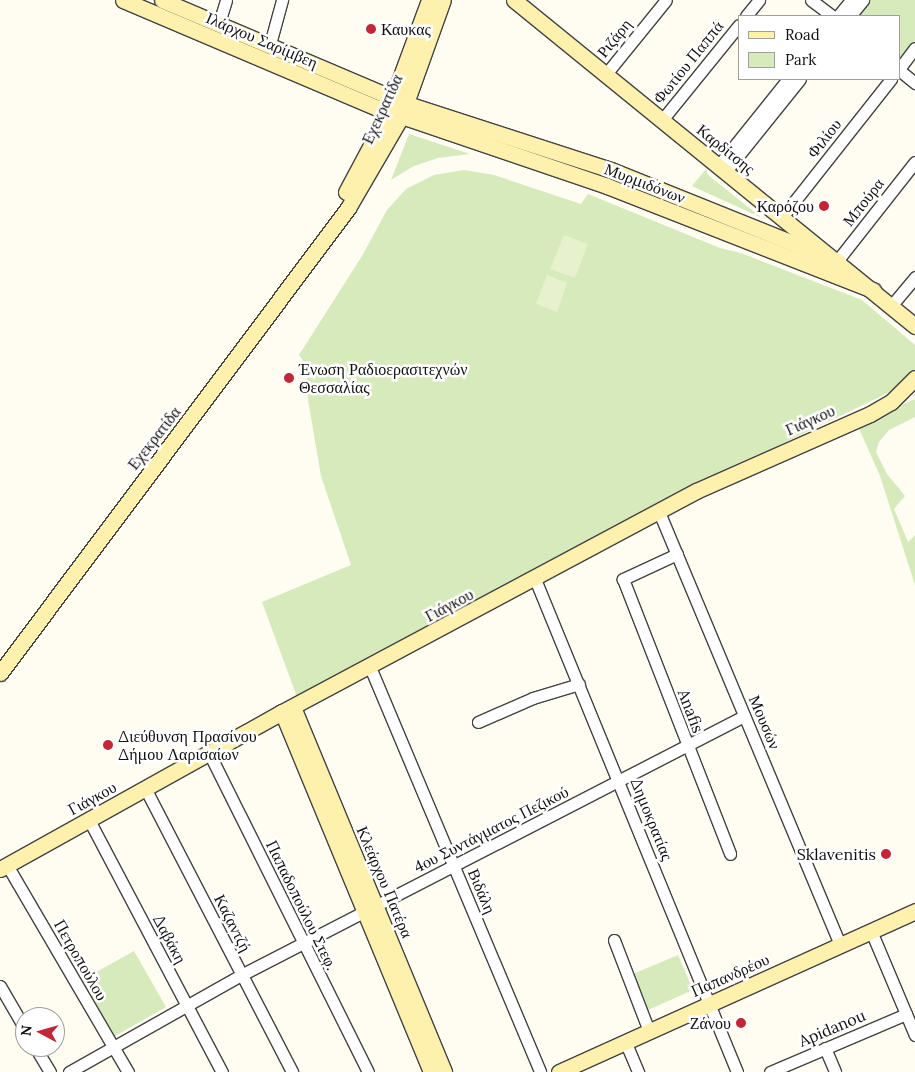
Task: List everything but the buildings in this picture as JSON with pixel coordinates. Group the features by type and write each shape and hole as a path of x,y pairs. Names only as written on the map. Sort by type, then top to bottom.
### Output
{"street":[{"name":"Ιλάρχου Σαρίμβεη","path":"123,0 397,108"},
{"name":"Ιλάρχου Σαρίμβεη","path":"162,0 270,44 397,108"},
{"path":"219,23 226,0"},
{"path":"270,44 282,0"},
{"name":"Εχεκρατίδα","path":"397,108 430,0"},
{"name":"Εχεκρατίδα","path":"0,673 334,224 371,171 443,0"},
{"name":"Καρδίτσης","path":"514,0 915,326"},
{"name":"Φωτίου Παππά","path":"747,15 759,0"},
{"path":"811,0 831,15"},
{"path":"839,15 851,0"},
{"path":"851,15 863,0"},
{"name":"Ριζάρη","path":"606,74 661,2"},
{"name":"Φωτίου Παππά","path":"662,120 738,26"},
{"path":"900,69 915,48"},
{"path":"900,71 915,83"},
{"path":"722,168 787,80"},
{"path":"722,168 799,80"},
{"name":"Φιλίου","path":"782,217 890,80"},
{"name":"Μυρμιδόνων","path":"397,108 611,170 837,261"},
{"name":"Μυρμιδόνων","path":"397,108 607,186 873,290"},
{"name":"Μπούρα","path":"837,261 915,162"},
{"path":"892,306 915,277"},
{"name":"Γιάγκου","path":"3,867 209,752 659,512 775,454 870,414 890,402 915,378"},
{"name":"Μουσών","path":"659,512 840,945"},
{"name":"Anafis","path":"677,554 623,579 730,854"},
{"name":"Δημοκρατίας","path":"535,579 619,781 736,1072"},
{"name":"Βιδάλη","path":"370,667 540,1072"},
{"path":"478,722 533,698 579,684"},
{"name":"Κλεάρχου Πατέρα","path":"287,710 444,1072"},
{"name":"4ου Συντάγματος Πεζικού","path":"69,1072 241,975 744,716"},
{"name":"Παπαδοπούλου Στεφ.","path":"209,752 368,1072"},
{"name":"Καζαντζή","path":"145,788 292,1072"},
{"name":"Δαβάκη","path":"89,820 222,1072"},
{"name":"Πετροπούλου","path":"3,867 128,1072"},
{"name":"Κλεάρχου Πατέρα","path":"371,907 432,1072"},
{"name":"Παπανδρέου","path":"559,1072 915,911"},
{"path":"872,931 915,1035"},
{"path":"614,940 649,1031"},
{"path":"0,986 15,1012"},
{"name":"Apidanou","path":"770,1072 906,1014"},
{"path":"625,1041 638,1072"},
{"path":"826,1048 836,1072"},
{"path":"41,1057 50,1072"}],"green space":[{"path":"869,0 915,0 915,42 900,62 900,15 857,15"},
{"path":"409,134 470,154 438,158 414,166 391,180"},
{"path":"706,169 708,175 762,218 692,186"},
{"path":"464,170 494,175 581,204 588,194 720,248 741,253 862,300 915,345 915,373 894,390 711,478 297,697 262,602 351,565 321,476 308,400 306,365 299,355 362,256 387,210 406,189 434,175"},
{"path":"564,235 588,244 575,278 550,269"},
{"path":"547,275 567,283 557,312 536,304"},
{"path":"915,399 915,417 889,430 879,442 876,452 887,474 905,496 894,509 908,542 915,535 915,585 880,476 857,424"},
{"path":"134,951 166,1007 115,1036 82,980"},
{"path":"678,955 693,990 648,1010 633,974"}],"place":[{"name":"Καυκας","path":"371,29"},
{"name":"Καρόζου","path":"824,206"},
{"name":"Ένωση Ραδιοερασιτεχνών Θεσσαλίας","path":"289,378"},
{"name":"Διεύθυνση Πρασίνου Δήμου Λαρισαίων","path":"108,745"},
{"name":"Sklavenitis","path":"886,854"},
{"name":"Ζάνου","path":"741,1023"}]}
